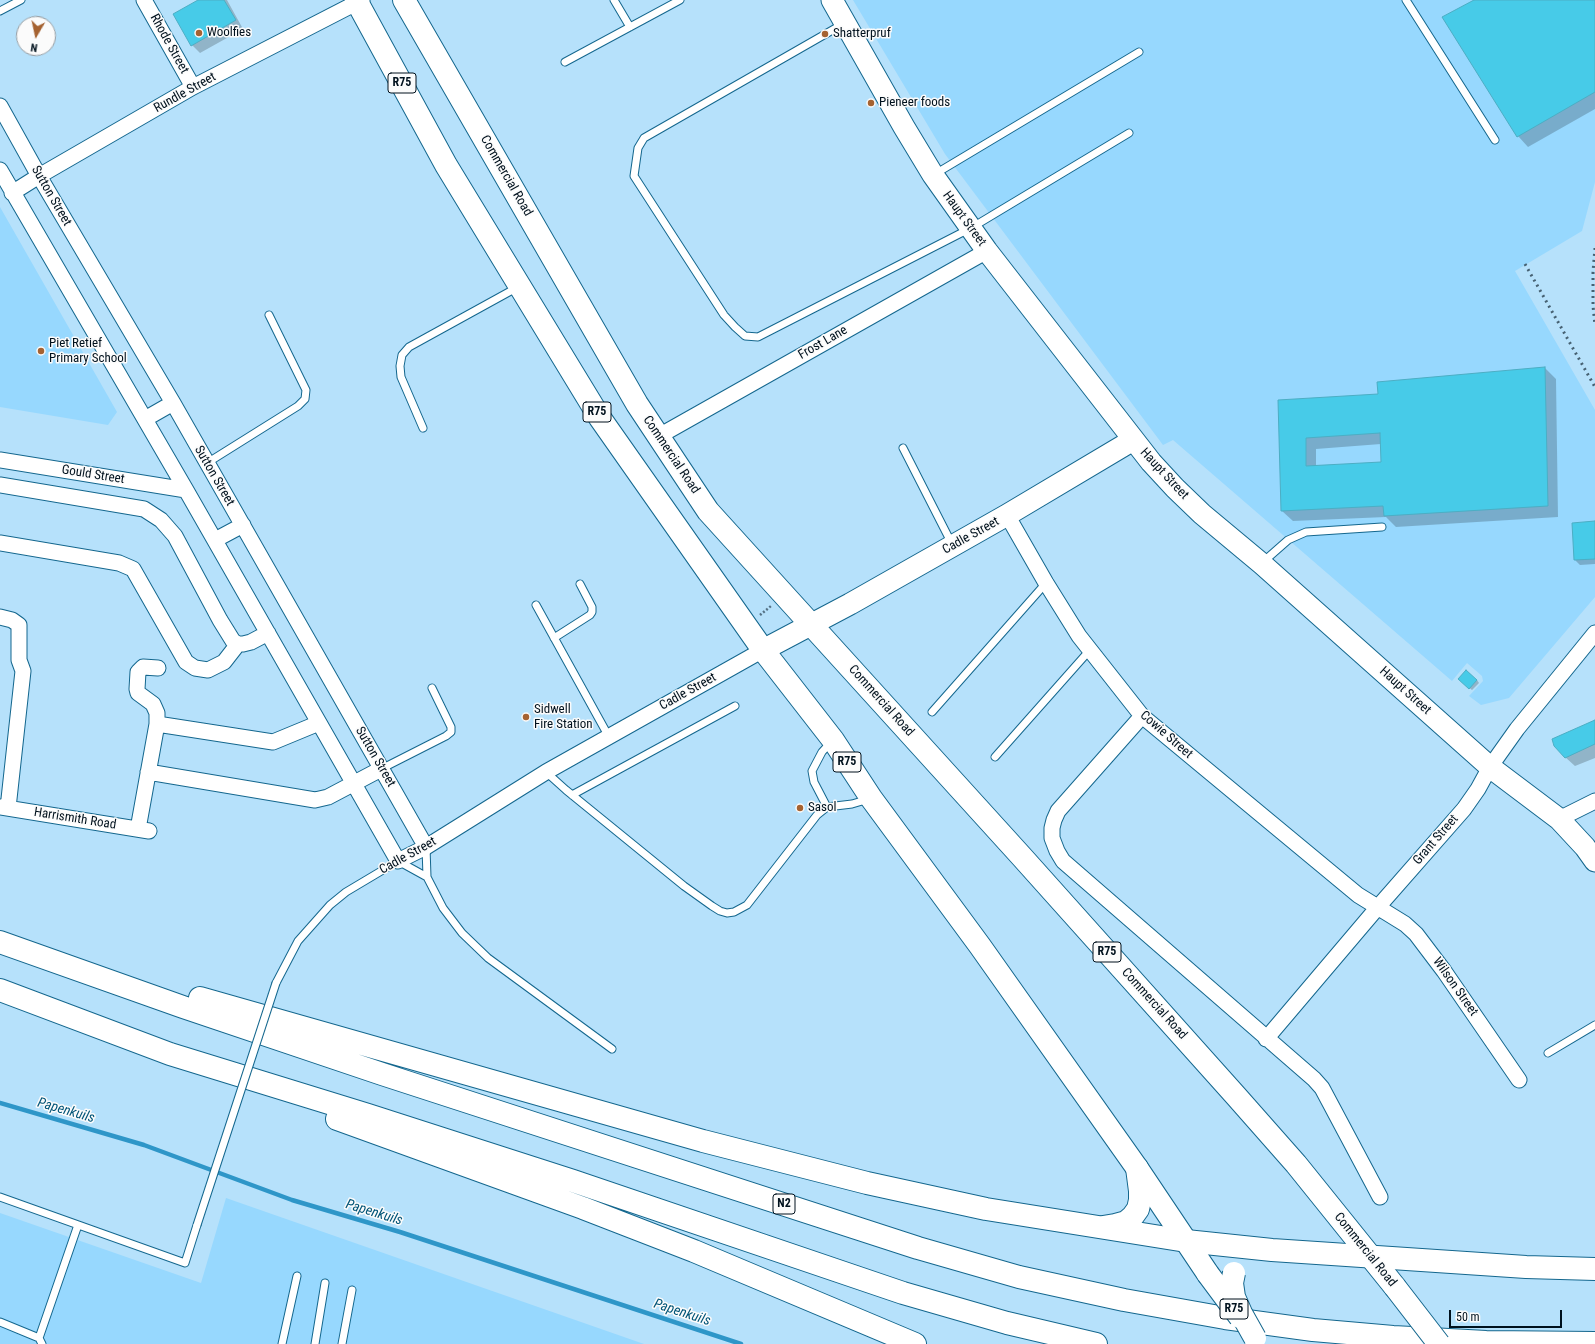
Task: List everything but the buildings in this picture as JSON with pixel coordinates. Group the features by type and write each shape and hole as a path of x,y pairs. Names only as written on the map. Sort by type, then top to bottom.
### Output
{"main road":[{"name":"Commercial Road","path":"404,0 637,404 708,511 1012,845 1276,1141 1371,1257 1439,1344"},
{"name":"R75","path":"359,1 446,165 600,418 763,650 833,740 871,798 980,946 1136,1168 1208,1274 1257,1341"},
{"name":"N2","path":"0,942 183,1007 382,1074 918,1248 1019,1277 1131,1302 1225,1318 1313,1330 1393,1337 1486,1342 1595,1343"},
{"path":"33,953 186,994 703,1141 867,1183 986,1209 1186,1241 1272,1250 1526,1267 1595,1269"},
{"path":"0,990 397,1142 583,1208 694,1250 915,1344"},
{"path":"170,1054 360,1112 566,1178 903,1293 1007,1324 1096,1344"},
{"path":"1096,1227 1126,1222 1138,1209 1140,1191 1136,1168"},
{"path":"1257,1341 1241,1313 1234,1297 1232,1284 1234,1273 1240,1264 1247,1258 1272,1250"}],"street":[{"name":"Rhode Street","path":"144,0 193,87"},
{"name":"Rundle Street","path":"12,193 38,176 193,87 359,1"},
{"name":"Haupt Street","path":"835,1 845,23 933,175 987,251 1151,462 1202,514 1262,564 1490,767 1559,819 1585,847 1595,861"},
{"name":"Sutton Street","path":"0,106 38,176 173,403 426,847"},
{"path":"0,170 215,540 398,861"},
{"name":"Frost Lane","path":"659,436 987,251"},
{"path":"145,419 173,403"},
{"name":"Cadle Street","path":"398,861 426,847 546,772 763,650 953,546 1133,440"},
{"name":"Gould Street","path":"0,460 186,490"},
{"path":"0,485 140,508 151,513 161,520 175,536 220,620 233,641 238,644 251,642 268,633"},
{"name":"Cowie Street","path":"1007,515 1046,583 1089,650 1142,716 1358,895 1378,907"},
{"path":"215,540 242,525"},
{"path":"0,543 119,563 133,570 186,662 195,668 208,670 224,662 238,644"},
{"path":"0,617 12,620 19,626 18,660 23,671 4,808"},
{"name":"Grant Street","path":"1266,1039 1472,799 1490,767 1522,722 1595,633"},
{"path":"158,668 143,667 140,669 136,684 136,690 138,693 155,708 157,713 157,724 148,772 315,800 328,797 381,769"},
{"path":"1142,716 1058,811 1054,820 1052,838 1062,861 1266,1039 1307,1072 1322,1088 1380,1198"},
{"path":"157,724 273,742 319,723"},
{"name":"Harrismith Road","path":"4,808 143,830 148,772"},
{"path":"1559,819 1595,802"},
{"name":"Wilson Street","path":"1378,907 1405,924 1424,943 1519,1080"}],"lane":[{"path":"0,11 21,0"},
{"path":"614,0 630,27"},
{"path":"565,62 680,0"},
{"path":"1406,0 1495,140"},
{"path":"845,23 644,138 638,148 634,176 724,315 734,327 745,336 758,337 971,228 1129,133"},
{"path":"933,175 1138,52"},
{"path":"423,428 401,377 400,366 402,355 409,347 520,286"},
{"path":"207,463 298,406 305,399 306,390 269,315"},
{"path":"903,448 953,546"},
{"path":"1262,564 1288,540 1306,532 1382,527"},
{"path":"932,712 1046,583"},
{"path":"554,638 590,615 592,612 592,607 580,584"},
{"path":"536,605 609,737"},
{"path":"995,757 1089,650"},
{"path":"381,769 451,732 451,727 432,688"},
{"path":"572,795 735,706"},
{"path":"827,807 814,782 812,771 822,752 833,740"},
{"path":"546,772 684,886 712,906 727,913 734,912 747,905 817,815 827,807 852,804 871,798"},
{"path":"426,847 427,877 443,908 462,933 488,958 612,1049"},
{"path":"398,861 427,877"},
{"name":"Cadle Street","path":"78,1225 185,1263 276,983 298,941 330,905 346,892 398,861"},
{"path":"1548,1053 1595,1025"},
{"path":"0,1197 78,1225 40,1341 0,1322"},
{"path":"282,1344 297,1276"},
{"path":"315,1344 325,1283"},
{"path":"342,1344 352,1290"}],"path":[{"path":"746,626 784,595"}],"shaded area":[{"path":"853,0 1595,0 1595,182 1582,231 1515,271 1595,410 1595,597 1509,698 1481,705 1469,696 1483,681 1482,676 1467,663 1452,681 1173,440 1163,445 945,154"},
{"name":"Piet Retief Primary School","path":"0,207 117,412 108,425 0,407"},
{"path":"226,1198 644,1344 0,1344 0,1213 201,1283"}],"waterway":[{"name":"Papenkuils","path":"0,1103 144,1145 292,1200 400,1232 741,1344"}],"railway":[{"path":"1595,248 1593,272 1593,306 1595,325"},
{"path":"1525,264 1595,387"}],"place":[{"name":"Woolfies","path":"199,33"},
{"name":"Shatterpruf","path":"825,34"},
{"name":"Pieneer foods","path":"871,103"},
{"name":"Piet Retief Primary School","path":"41,351"},
{"name":"Sidwell Fire Station","path":"526,717"},
{"name":"Sasol","path":"800,808"}]}
